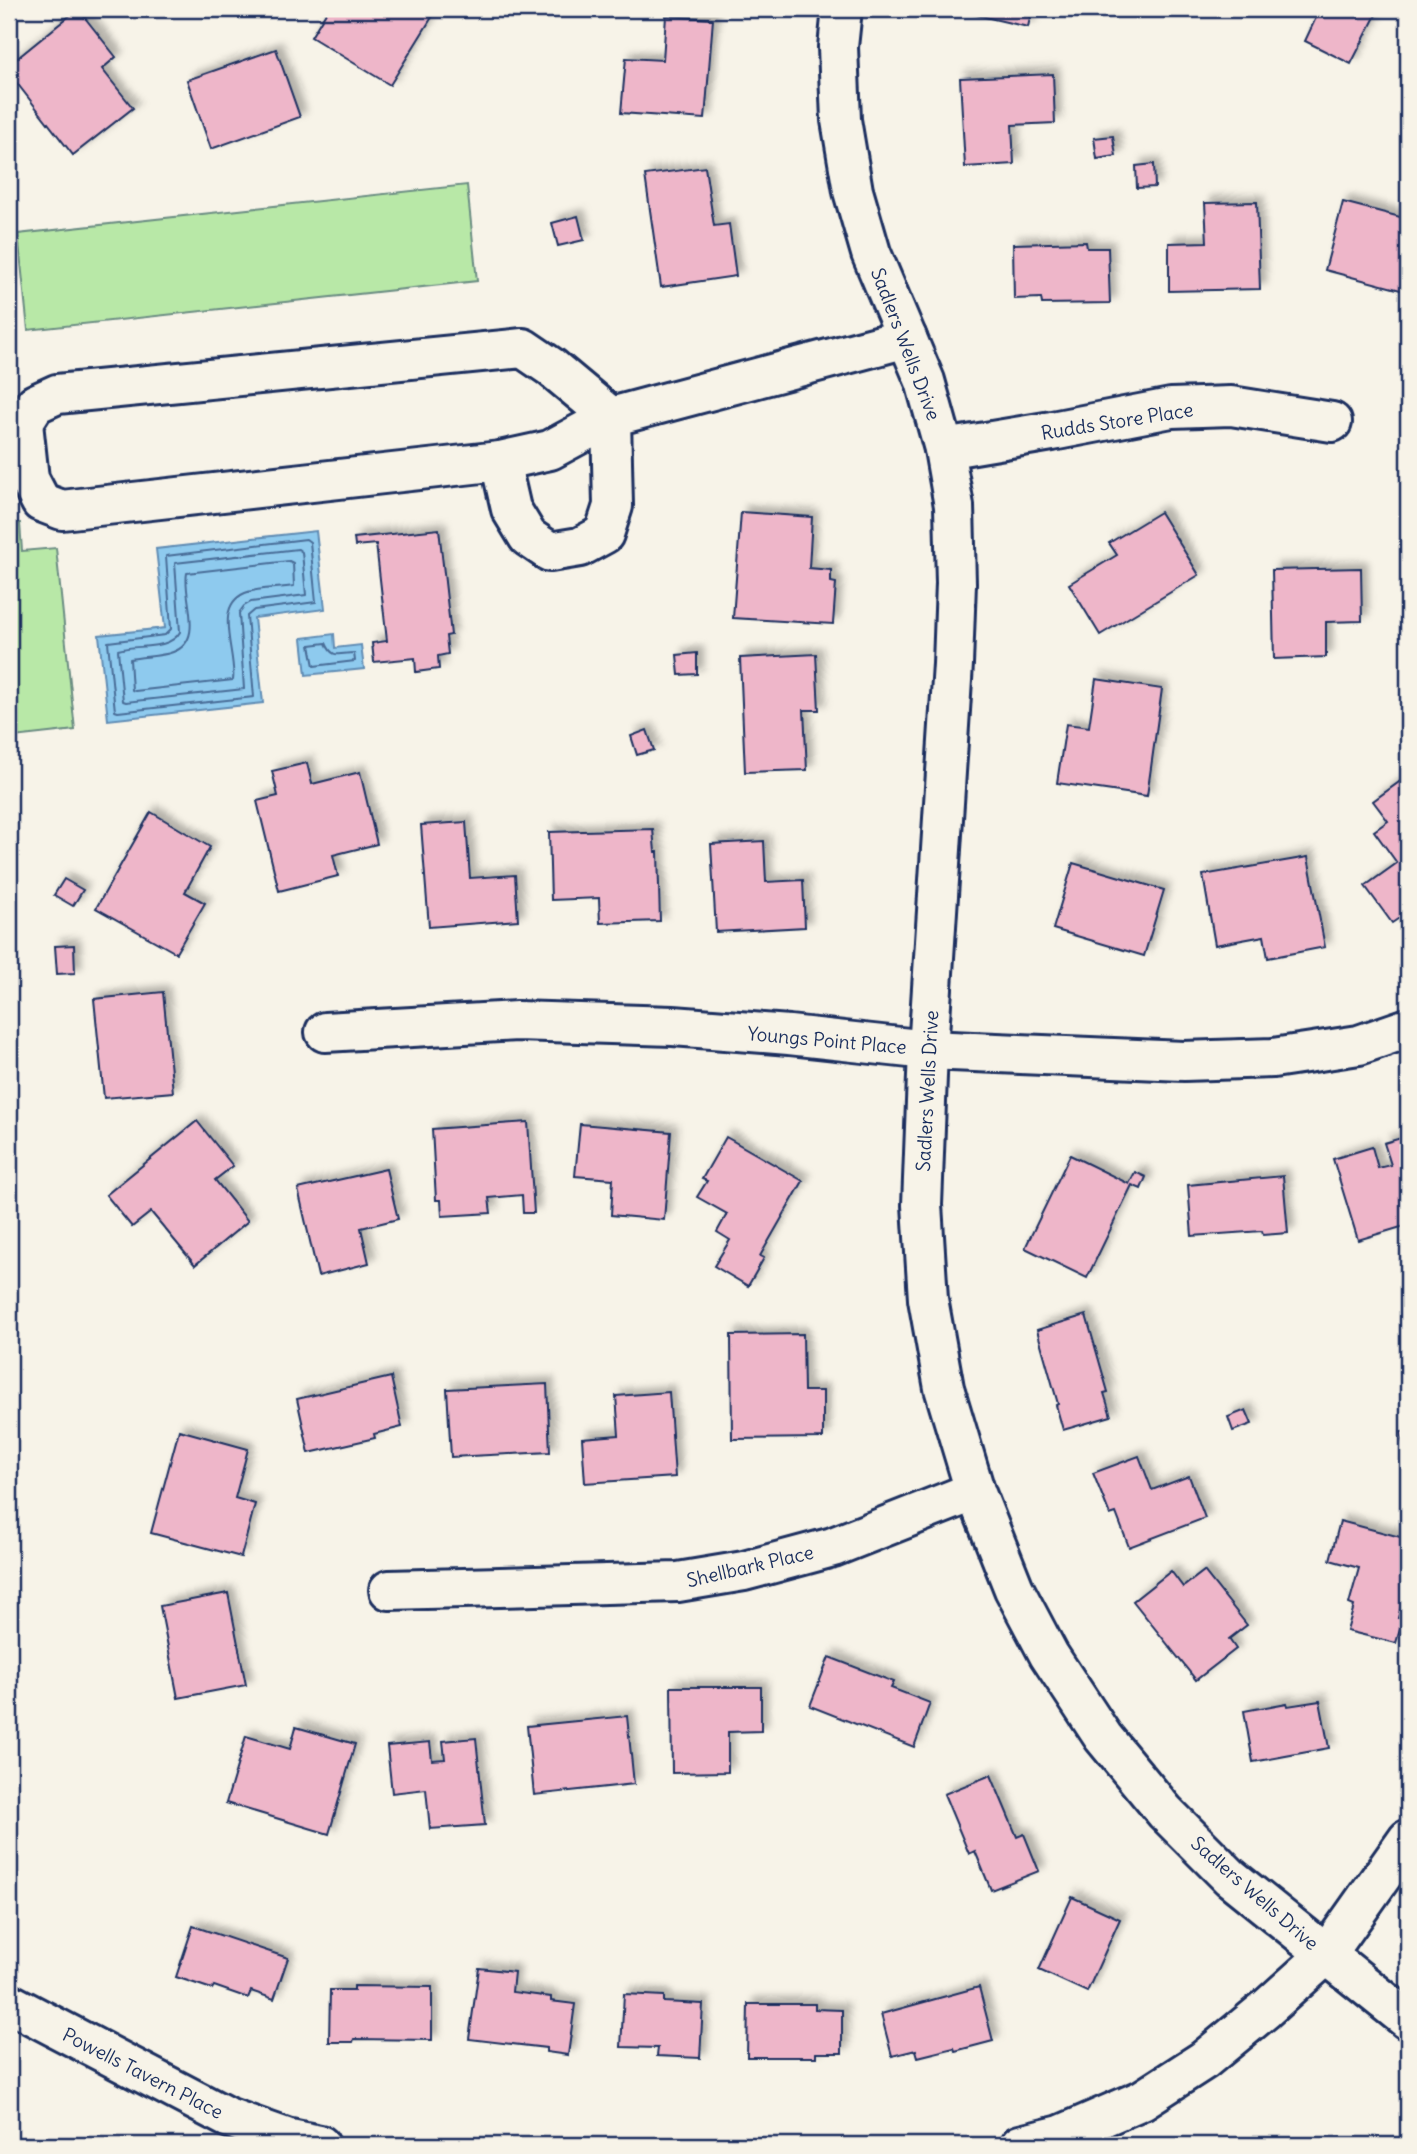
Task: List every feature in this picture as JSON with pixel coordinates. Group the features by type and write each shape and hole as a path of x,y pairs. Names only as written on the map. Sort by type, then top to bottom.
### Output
{"street":[{"name":"Sadlers Wells Drive","path":"842,9 838,47 841,120 853,191 871,253 925,381 944,449 954,506 956,583 953,664 922,1205 928,1299 944,1388 975,1491 1014,1588 1049,1655 1103,1737 1165,1812 1230,1877 1408,2020"},
{"path":"500,461 511,509 528,537 550,552 580,548 604,534 613,506 611,417 551,367 523,348 57,394 35,404 23,423 29,479 41,502 62,510 500,461 550,450 611,417 907,338"},
{"name":"Rudds Store Place","path":"944,449 1171,408 1231,406 1332,422"},
{"name":"Youngs Point Place","path":"326,1032 530,1022 673,1026 929,1050 1184,1061 1273,1058 1359,1045 1408,1028"},
{"name":"Shellbark Place","path":"389,1590 678,1582 744,1571 833,1547 975,1491"},
{"path":"1020,2145 1061,2135 1142,2100 1204,2060 1326,1955 1408,1839"},
{"name":"Powells Tavern Place","path":"9,2003 227,2117 286,2138 320,2145"}],"green space":[{"path":"467,185 477,281 28,330 18,234"},
{"path":"20,523 22,551 56,548 75,730 14,737 9,691 9,524"}],"water":[{"path":"316,531 325,609 254,618 263,703 108,720 99,635 165,628 156,549"},
{"path":"334,634 335,648 361,645 364,669 306,675 302,638"}],"building":[{"path":"78,9 116,57 102,69 133,108 73,155 9,73 9,65"},
{"path":"328,9 437,9 390,85 311,37"},
{"path":"959,9 1032,9 1028,27"},
{"path":"1320,9 1379,9 1351,64 1305,41"},
{"path":"666,16 713,19 705,119 621,113 626,58 663,60"},
{"path":"276,49 300,117 211,149 187,80"},
{"path":"1408,71 1408,98 1401,96"},
{"path":"1053,74 1055,123 1012,125 1014,164 965,167 960,78"},
{"path":"1113,136 1116,156 1097,159 1094,138"},
{"path":"1154,164 1155,187 1137,188 1136,166"},
{"path":"705,167 714,226 729,224 736,276 661,287 645,175"},
{"path":"1257,202 1260,289 1169,291 1169,243 1207,242 1205,203"},
{"path":"1343,202 1408,219 1408,292 1325,270"},
{"path":"578,216 584,240 558,246 552,223"},
{"path":"1086,242 1087,248 1108,248 1110,303 1042,304 1041,298 1014,299 1013,244"},
{"path":"741,512 812,517 809,568 831,570 831,582 836,583 833,624 733,618"},
{"path":"1160,512 1199,575 1100,635 1069,584 1117,555 1109,543"},
{"path":"439,529 451,635 446,636 448,654 438,656 439,669 416,672 415,658 374,662 372,643 387,641 376,544 355,546 354,538"},
{"path":"1361,568 1362,621 1326,622 1326,657 1274,659 1272,570"},
{"path":"697,653 697,674 679,675 677,655"},
{"path":"816,654 819,710 804,710 807,770 745,772 740,658"},
{"path":"1096,679 1162,689 1147,796 1057,783 1066,724 1089,727"},
{"path":"647,730 654,750 637,755 631,736"},
{"path":"307,763 312,784 360,772 377,844 333,855 338,876 279,891 257,801 278,796 272,771"},
{"path":"1402,780 1408,788 1408,912 1392,923 1365,886 1397,863 1374,831 1388,821 1373,801"},
{"path":"151,812 210,847 185,892 205,903 176,953 96,908"},
{"path":"466,822 470,878 515,875 518,920 429,927 421,825"},
{"path":"653,829 655,852 658,852 660,921 600,923 599,898 551,900 549,832"},
{"path":"764,841 766,882 803,880 805,927 716,932 711,844"},
{"path":"1308,857 1325,947 1268,958 1264,936 1215,945 1203,875"},
{"path":"1073,863 1164,890 1144,956 1053,929"},
{"path":"64,879 83,890 73,906 54,895"},
{"path":"74,945 75,973 57,974 55,946"},
{"path":"163,992 173,1092 104,1098 94,999"},
{"path":"197,1121 233,1166 215,1180 248,1221 195,1265 151,1212 132,1227 106,1195"},
{"path":"528,1122 534,1213 523,1213 522,1195 489,1198 491,1213 442,1216 441,1200 436,1200 432,1129"},
{"path":"580,1124 671,1132 664,1220 611,1215 613,1179 575,1176"},
{"path":"1408,1136 1408,1225 1358,1240 1333,1159 1372,1147 1378,1168 1391,1165 1384,1143"},
{"path":"726,1137 803,1181 760,1256 764,1258 748,1286 714,1266 730,1240 717,1232 727,1214 697,1197 707,1181 702,1179"},
{"path":"1070,1155 1129,1184 1135,1172 1146,1177 1141,1189 1132,1185 1087,1278 1025,1248"},
{"path":"386,1169 398,1219 361,1228 369,1263 318,1276 298,1189"},
{"path":"1283,1176 1288,1233 1263,1235 1262,1231 1192,1236 1188,1185"},
{"path":"1086,1315 1108,1392 1104,1393 1111,1416 1063,1430 1037,1330"},
{"path":"803,1334 804,1391 823,1391 823,1438 732,1439 731,1335"},
{"path":"391,1377 402,1427 374,1434 375,1438 309,1453 297,1399"},
{"path":"547,1384 550,1452 451,1457 447,1389"},
{"path":"669,1392 675,1477 585,1483 582,1438 619,1435 616,1396"},
{"path":"1246,1410 1252,1424 1233,1431 1228,1417"},
{"path":"179,1430 248,1449 235,1498 255,1504 241,1557 151,1533"},
{"path":"1408,1431 1408,1472 1401,1432"},
{"path":"1139,1456 1152,1490 1189,1476 1205,1518 1129,1547 1116,1513 1110,1515 1093,1473"},
{"path":"1340,1521 1408,1539 1408,1581 1398,1618 1403,1619 1396,1643 1347,1631 1354,1606 1349,1604 1359,1568 1330,1560"},
{"path":"1171,1571 1183,1587 1204,1571 1247,1625 1229,1639 1236,1649 1196,1680 1133,1601"},
{"path":"228,1593 246,1685 178,1698 160,1606"},
{"path":"829,1657 894,1682 891,1688 930,1703 914,1747 810,1706"},
{"path":"671,1687 761,1687 761,1731 728,1732 728,1772 672,1773"},
{"path":"1320,1701 1329,1748 1253,1762 1244,1711 1287,1703 1288,1706"},
{"path":"627,1716 634,1784 534,1795 527,1726"},
{"path":"296,1727 355,1744 329,1834 226,1803 246,1736 290,1749"},
{"path":"476,1738 485,1825 430,1829 426,1789 392,1793 387,1746 430,1742 432,1760 445,1759 443,1741"},
{"path":"991,1775 1017,1837 1024,1834 1039,1871 991,1890 975,1851 969,1854 944,1794"},
{"path":"1072,1897 1120,1919 1087,1992 1039,1970"},
{"path":"193,1926 288,1958 274,1999 251,1991 248,1998 176,1977"},
{"path":"479,1968 514,1972 512,1992 551,1997 551,2001 575,2004 568,2055 546,2052 546,2048 469,2039"},
{"path":"354,1986 432,1987 432,2040 354,2039 353,2042 329,2042 330,1990 354,1990"},
{"path":"979,1987 993,2041 918,2057 916,2050 892,2056 881,2014"},
{"path":"624,1994 664,1996 664,2002 703,2004 700,2058 657,2056 658,2048 621,2047"},
{"path":"748,2004 815,2004 815,2009 842,2010 842,2053 816,2053 816,2057 747,2057"}]}
